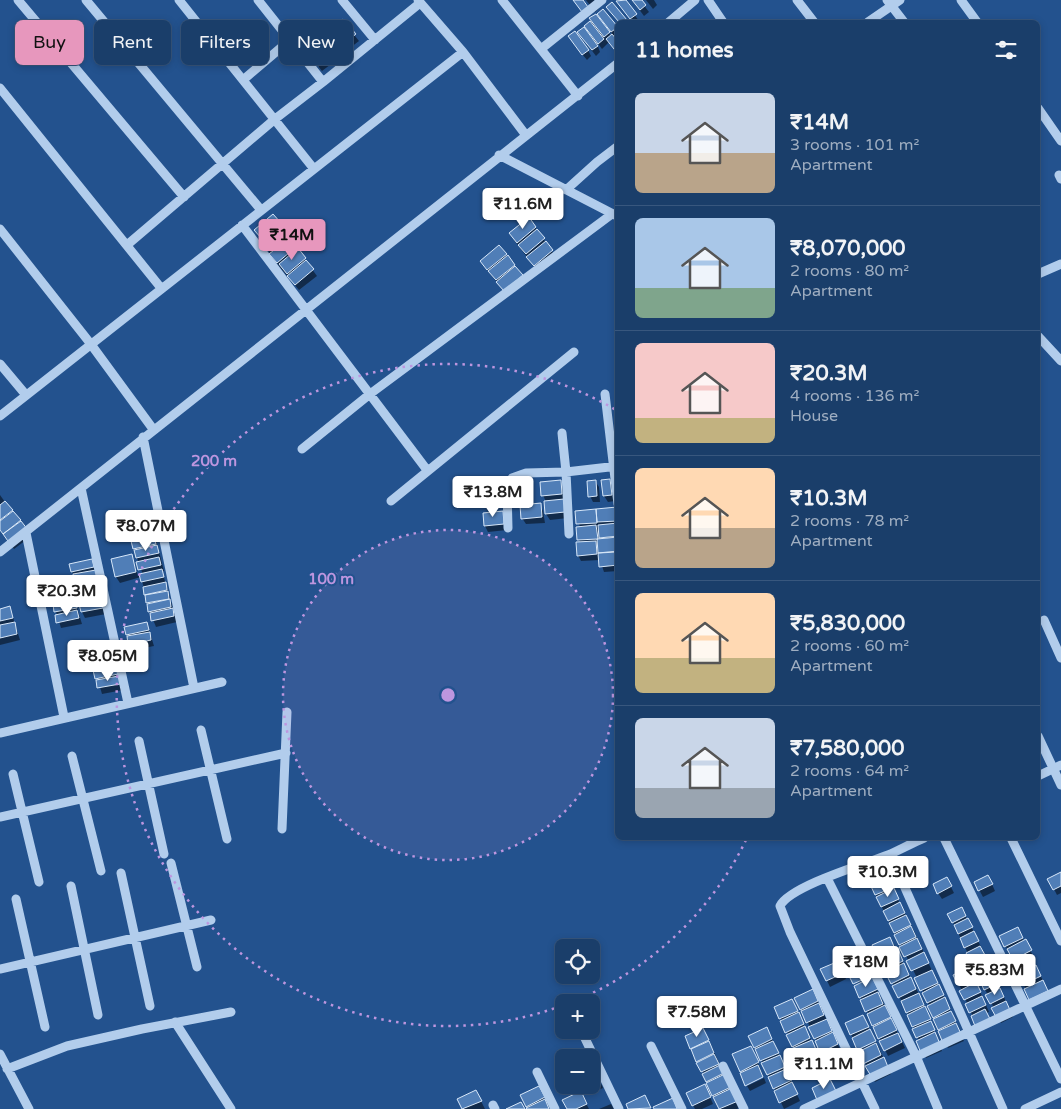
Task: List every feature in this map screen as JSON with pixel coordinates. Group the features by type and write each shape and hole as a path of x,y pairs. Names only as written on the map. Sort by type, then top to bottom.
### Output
{"street":[{"path":"18,0 184,197"},
{"path":"86,0 260,210"},
{"path":"179,0 314,168"},
{"path":"258,0 279,26"},
{"path":"342,0 375,40"},
{"path":"502,0 578,96"},
{"path":"541,49 602,0"},
{"path":"671,20 695,0"},
{"path":"708,0 722,20"},
{"path":"797,0 812,20"},
{"path":"870,20 890,3 900,0"},
{"path":"961,0 976,20"},
{"path":"127,245 275,120 375,40 419,1 463,52 526,134"},
{"path":"890,3 903,20"},
{"path":"243,80 279,49"},
{"path":"0,416 90,343 463,52"},
{"path":"310,65 323,82"},
{"path":"1,548 26,533 153,429 615,65"},
{"path":"0,88 162,288"},
{"path":"1040,111 1061,141"},
{"path":"566,190 615,148"},
{"path":"302,449 370,394 615,215 499,155"},
{"path":"242,225 427,470"},
{"path":"0,229 90,343 153,429"},
{"path":"1040,273 1061,264"},
{"path":"1040,338 1061,361"},
{"path":"391,501 574,352"},
{"path":"0,364 26,395"},
{"path":"605,394 615,459"},
{"path":"562,433 569,534"},
{"path":"143,437 194,688"},
{"path":"508,528 508,489 512,478 526,473 566,472 615,466"},
{"path":"81,488 128,703"},
{"path":"26,533 64,717"},
{"path":"1044,620 1061,658"},
{"path":"0,732 222,682"},
{"path":"282,829 287,712"},
{"path":"201,730 227,839"},
{"path":"1040,739 1057,766 1061,785"},
{"path":"138,742 164,854"},
{"path":"0,817 286,754"},
{"path":"72,756 101,871"},
{"path":"1040,775 1057,766"},
{"path":"13,774 38,882"},
{"path":"875,1109 790,932 780,906 789,896 827,878 890,854 920,840"},
{"path":"945,840 1061,1079"},
{"path":"1013,840 1061,941"},
{"path":"890,854 1003,1109"},
{"path":"171,863 197,967"},
{"path":"121,873 150,1006"},
{"path":"827,878 916,1056 938,1109"},
{"path":"71,886 98,1015"},
{"path":"16,899 45,1027"},
{"path":"0,970 211,920"},
{"path":"808,1108 1061,989"},
{"path":"7,1069 67,1046 175,1022 231,1012"},
{"path":"175,1022 231,1109"},
{"path":"585,1039 619,1109"},
{"path":"651,1046 682,1109"},
{"path":"0,1054 29,1109"},
{"path":"723,1066 744,1109"},
{"path":"538,1072 555,1109"},
{"path":"1025,1109 1061,1092"}],"building":[{"path":"573,0 583,0 588,7 582,12"},
{"path":"626,0 637,14 630,19 616,1"},
{"path":"632,0 642,0 646,5 640,10"},
{"path":"612,2 627,20 617,20 606,7"},
{"path":"603,9 615,23 615,29 611,32 597,14"},
{"path":"596,14 610,32 604,37 589,18"},
{"path":"590,21 604,39 598,44 584,26"},
{"path":"584,27 598,46 592,50 577,32"},
{"path":"575,31 589,50 582,55 568,36"},
{"path":"612,34 615,38 615,50 606,39"},
{"path":"273,214 281,223 262,239 254,230"},
{"path":"529,217 536,227 517,243 509,233"},
{"path":"282,226 290,236 270,251 263,242"},
{"path":"537,229 545,238 526,254 518,245"},
{"path":"289,238 296,247 277,263 269,254"},
{"path":"546,241 553,250 534,266 526,257"},
{"path":"499,245 507,254 487,270 480,261"},
{"path":"298,248 306,258 287,274 279,264"},
{"path":"508,255 515,265 496,280 488,271"},
{"path":"306,260 314,269 295,285 287,276"},
{"path":"515,266 523,275 504,291 496,282"},
{"path":"610,479 612,495 603,496 601,480"},
{"path":"561,480 562,494 541,496 540,482"},
{"path":"596,480 597,496 588,497 587,481"},
{"path":"564,499 565,512 545,514 544,501"},
{"path":"5,501 13,510 0,520 0,505"},
{"path":"541,503 542,517 521,519 520,505"},
{"path":"615,507 615,521 597,522 596,509"},
{"path":"596,509 597,523 576,524 575,511"},
{"path":"13,511 21,520 3,534 0,530 0,521"},
{"path":"503,511 504,524 484,526 483,513"},
{"path":"21,521 28,530 10,544 3,534"},
{"path":"615,523 615,536 599,538 598,525"},
{"path":"596,525 598,539 577,540 576,527"},
{"path":"152,528 154,536 131,541 129,533"},
{"path":"154,536 156,544 133,549 131,541"},
{"path":"615,537 615,551 598,553 597,539"},
{"path":"596,541 597,554 577,556 576,542"},
{"path":"157,545 159,553 136,558 134,550"},
{"path":"615,552 615,565 599,567 598,553"},
{"path":"132,554 136,572 115,577 111,559"},
{"path":"159,557 161,565 138,570 136,562"},
{"path":"92,559 94,567 71,572 69,564"},
{"path":"162,569 164,577 141,582 139,574"},
{"path":"96,570 97,578 74,582 73,574"},
{"path":"166,582 167,590 144,595 143,587"},
{"path":"168,591 169,599 146,603 145,595"},
{"path":"170,599 171,607 148,612 147,604"},
{"path":"76,600 77,608 54,612 53,604"},
{"path":"102,600 103,608 81,612 79,604"},
{"path":"10,606 13,618 0,621 0,609"},
{"path":"173,608 174,616 151,621 150,613"},
{"path":"77,610 79,618 56,623 55,615"},
{"path":"15,622 17,634 0,638 0,625"},
{"path":"147,622 149,630 126,635 124,627"},
{"path":"150,632 151,640 128,645 127,636"},
{"path":"112,648 114,656 91,661 89,653"},
{"path":"115,657 117,665 94,670 92,662"},
{"path":"116,666 118,674 95,679 93,670"},
{"path":"119,676 120,684 97,688 96,680"},
{"path":"1061,872 1061,886 1053,890 1047,879"},
{"path":"885,873 892,886 886,889 879,876"},
{"path":"988,875 993,884 978,891 974,882"},
{"path":"947,877 952,886 937,894 933,884"},
{"path":"878,878 885,891 875,895 869,882"},
{"path":"894,888 899,899 881,907 876,897"},
{"path":"900,902 905,913 888,921 883,911"},
{"path":"962,907 966,916 952,923 947,914"},
{"path":"906,915 911,925 894,933 889,923"},
{"path":"968,918 973,927 958,934 954,925"},
{"path":"911,926 916,937 899,945 894,935"},
{"path":"1018,927 1023,938 1004,947 999,936"},
{"path":"974,931 979,941 964,948 960,938"},
{"path":"890,937 895,949 877,957 872,945"},
{"path":"917,938 922,949 904,957 899,947"},
{"path":"1026,939 1032,950 1013,960 1007,949"},
{"path":"980,946 985,955 971,962 966,953"},
{"path":"859,949 865,961 846,970 841,958"},
{"path":"898,949 903,961 885,970 879,958"},
{"path":"924,952 929,963 911,971 906,961"},
{"path":"986,960 991,969 977,976 972,967"},
{"path":"839,961 844,973 826,981 820,969"},
{"path":"904,963 909,975 891,984 885,972"},
{"path":"866,964 871,976 853,984 847,972"},
{"path":"1036,965 1041,976 1022,985 1017,974"},
{"path":"970,967 975,977 958,985 953,975"},
{"path":"932,970 938,983 920,991 914,978"},
{"path":"994,974 999,983 984,990 980,981"},
{"path":"872,977 878,989 859,998 854,986"},
{"path":"911,977 916,989 898,998 892,986"},
{"path":"1043,980 1048,991 1029,1000 1024,989"},
{"path":"976,982 981,992 964,1000 959,991"},
{"path":"939,984 944,995 927,1003 922,993"},
{"path":"1000,988 1004,997 990,1004 985,995"},
{"path":"813,989 818,1001 800,1010 794,998"},
{"path":"878,992 883,1004 865,1012 860,1000"},
{"path":"919,993 924,1005 906,1013 901,1001"},
{"path":"982,996 986,1005 969,1013 965,1004"},
{"path":"945,997 950,1009 933,1018 927,1006"},
{"path":"792,999 798,1011 779,1019 774,1007"},
{"path":"1006,1001 1010,1010 996,1017 991,1008"},
{"path":"819,1003 824,1015 806,1023 801,1011"},
{"path":"885,1005 891,1017 872,1026 867,1014"},
{"path":"925,1006 931,1019 912,1027 907,1015"},
{"path":"985,1009 990,1019 975,1026 971,1016"},
{"path":"951,1011 956,1021 938,1030 933,1019"},
{"path":"799,1012 804,1024 785,1033 780,1021"},
{"path":"863,1015 869,1027 850,1035 845,1023"},
{"path":"891,1018 897,1030 878,1039 873,1027"},
{"path":"827,1019 832,1031 814,1039 808,1027"},
{"path":"931,1021 935,1030 916,1038 912,1029"},
{"path":"956,1023 961,1034 943,1043 938,1031"},
{"path":"805,1026 810,1038 792,1047 786,1035"},
{"path":"767,1027 772,1039 754,1048 748,1036"},
{"path":"703,1028 709,1040 690,1049 685,1036"},
{"path":"870,1029 876,1041 857,1050 852,1038"},
{"path":"833,1032 838,1044 820,1053 815,1041"},
{"path":"935,1032 940,1044 921,1053 916,1041"},
{"path":"898,1033 902,1042 884,1051 879,1041"},
{"path":"812,1040 817,1052 798,1060 793,1048"},
{"path":"709,1041 714,1053 696,1062 691,1049"},
{"path":"773,1041 779,1053 760,1061 755,1049"},
{"path":"876,1043 881,1055 863,1064 858,1052"},
{"path":"751,1046 759,1062 740,1072 732,1054"},
{"path":"714,1054 719,1064 701,1072 696,1063"},
{"path":"780,1055 785,1067 767,1075 761,1063"},
{"path":"884,1057 888,1067 871,1076 865,1066"},
{"path":"720,1065 724,1073 706,1082 702,1074"},
{"path":"758,1065 763,1077 745,1086 740,1073"},
{"path":"786,1069 792,1080 773,1089 768,1077"},
{"path":"725,1074 731,1087 712,1096 706,1083"},
{"path":"830,1079 836,1091 817,1100 812,1088"},
{"path":"792,1082 798,1094 779,1103 774,1091"},
{"path":"705,1084 711,1097 692,1106 686,1093"},
{"path":"539,1086 545,1097 526,1107 520,1095"},
{"path":"732,1088 738,1101 719,1109 713,1097"},
{"path":"476,1090 482,1101 462,1109 457,1099"},
{"path":"575,1094 582,1094 587,1104 576,1109 567,1109 562,1100"},
{"path":"645,1095 651,1108 628,1109 626,1104"},
{"path":"673,1098 677,1109 654,1109 653,1107"},
{"path":"545,1099 549,1109 526,1108"},
{"path":"521,1102 525,1109 506,1109"}]}
